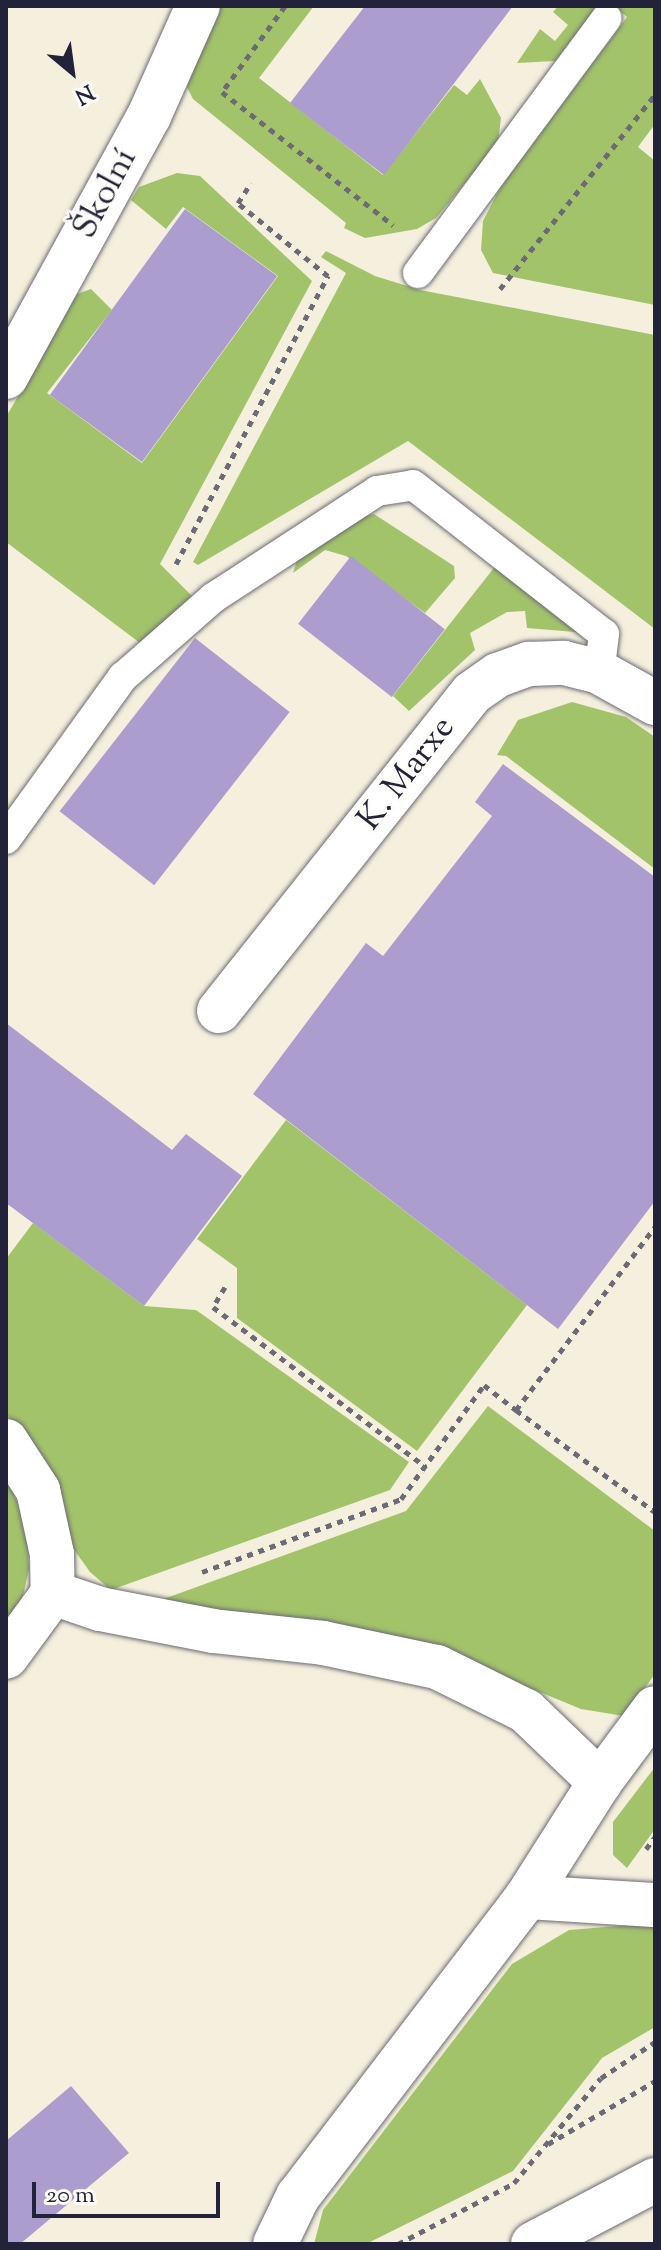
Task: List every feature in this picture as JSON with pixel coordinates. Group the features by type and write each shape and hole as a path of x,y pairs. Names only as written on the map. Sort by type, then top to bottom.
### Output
{"street":[{"name":"Školní","path":"6,377 149,116 198,6"},
{"name":"K. Marxe","path":"219,1011 472,693 498,675 529,664 564,663 599,672 655,703"},
{"path":"6,1441 38,1490 52,1554 53,1593 6,1657"},
{"path":"53,1593 100,1609 213,1631 323,1643 437,1667 526,1711 600,1782"},
{"path":"275,2244 298,2196 527,1897 600,1782 655,1708"},
{"path":"527,1897 655,1905"},
{"path":"533,2244 655,2180"}],"lane":[{"path":"425,264 607,18"},
{"path":"6,839 123,677 213,598 377,491 413,485 604,634 599,672"}],"path":[{"path":"285,6 222,92 425,264"},
{"path":"500,289 655,95"},
{"path":"213,598 175,564 328,276 238,203 251,183"},
{"path":"516,1410 655,1227"},
{"path":"225,1287 213,1307 426,1467"},
{"path":"186,1578 401,1499 484,1385 655,1512"},
{"path":"398,2244 514,2183 601,2078 655,2042"},
{"path":"543,2147 655,2081"}],"green space":[{"path":"214,6 314,6 259,78 383,175 454,85 467,95 480,79 501,118 498,143 436,218 417,229 365,238 344,228 346,223 193,99 187,87"},
{"path":"558,6 600,6 555,61 517,63 540,29 555,41 568,25 553,12"},
{"path":"614,6 655,6 655,124 638,147 655,161 655,305 493,273 481,250 483,221 500,188 627,17"},
{"path":"177,173 200,176 312,281 160,564 192,596 174,619 140,643 6,542 6,417 77,294 91,289 112,310 47,393 142,463 278,276 183,207 166,229 131,200 139,187"},
{"path":"326,251 375,276 420,290 655,335 655,629 408,441 198,565 193,562 346,273 321,257"},
{"path":"374,514 454,566 455,578 425,613 346,556 325,550 293,573 298,557 352,519"},
{"path":"497,564 587,633 527,628 525,611 507,612 470,633 475,650 409,711 393,696"},
{"path":"572,702 626,717 655,737 655,869 506,756 497,755 518,720"},
{"path":"286,1120 527,1305 417,1451 237,1318 237,1268 197,1239"},
{"path":"33,1223 144,1306 196,1310 409,1462 390,1490 111,1590 90,1572 70,1544 64,1507 49,1468 6,1414 6,1259"},
{"path":"488,1406 655,1531 655,1674 624,1716 581,1709 445,1653 158,1601 406,1511"},
{"path":"6,1477 27,1524 29,1569 22,1600 6,1626"},
{"path":"655,1767 655,1829 627,1868 613,1855 613,1822"},
{"path":"655,1923 655,2027 602,2058 513,2171 366,2244 314,2244 323,2210 512,1964 569,1930"}],"building":[{"path":"365,6 513,6 384,175 290,103"},
{"path":"185,209 277,276 142,462 50,395"},
{"path":"351,556 445,629 392,697 298,624"},
{"path":"195,638 290,712 154,885 60,811"},
{"path":"503,764 655,877 655,1201 558,1329 253,1094 366,943 383,956 492,816 475,802"},
{"path":"6,1023 172,1150 186,1134 242,1176 144,1306 6,1203"},
{"path":"71,2086 129,2153 20,2244 6,2244 6,2141"}]}
